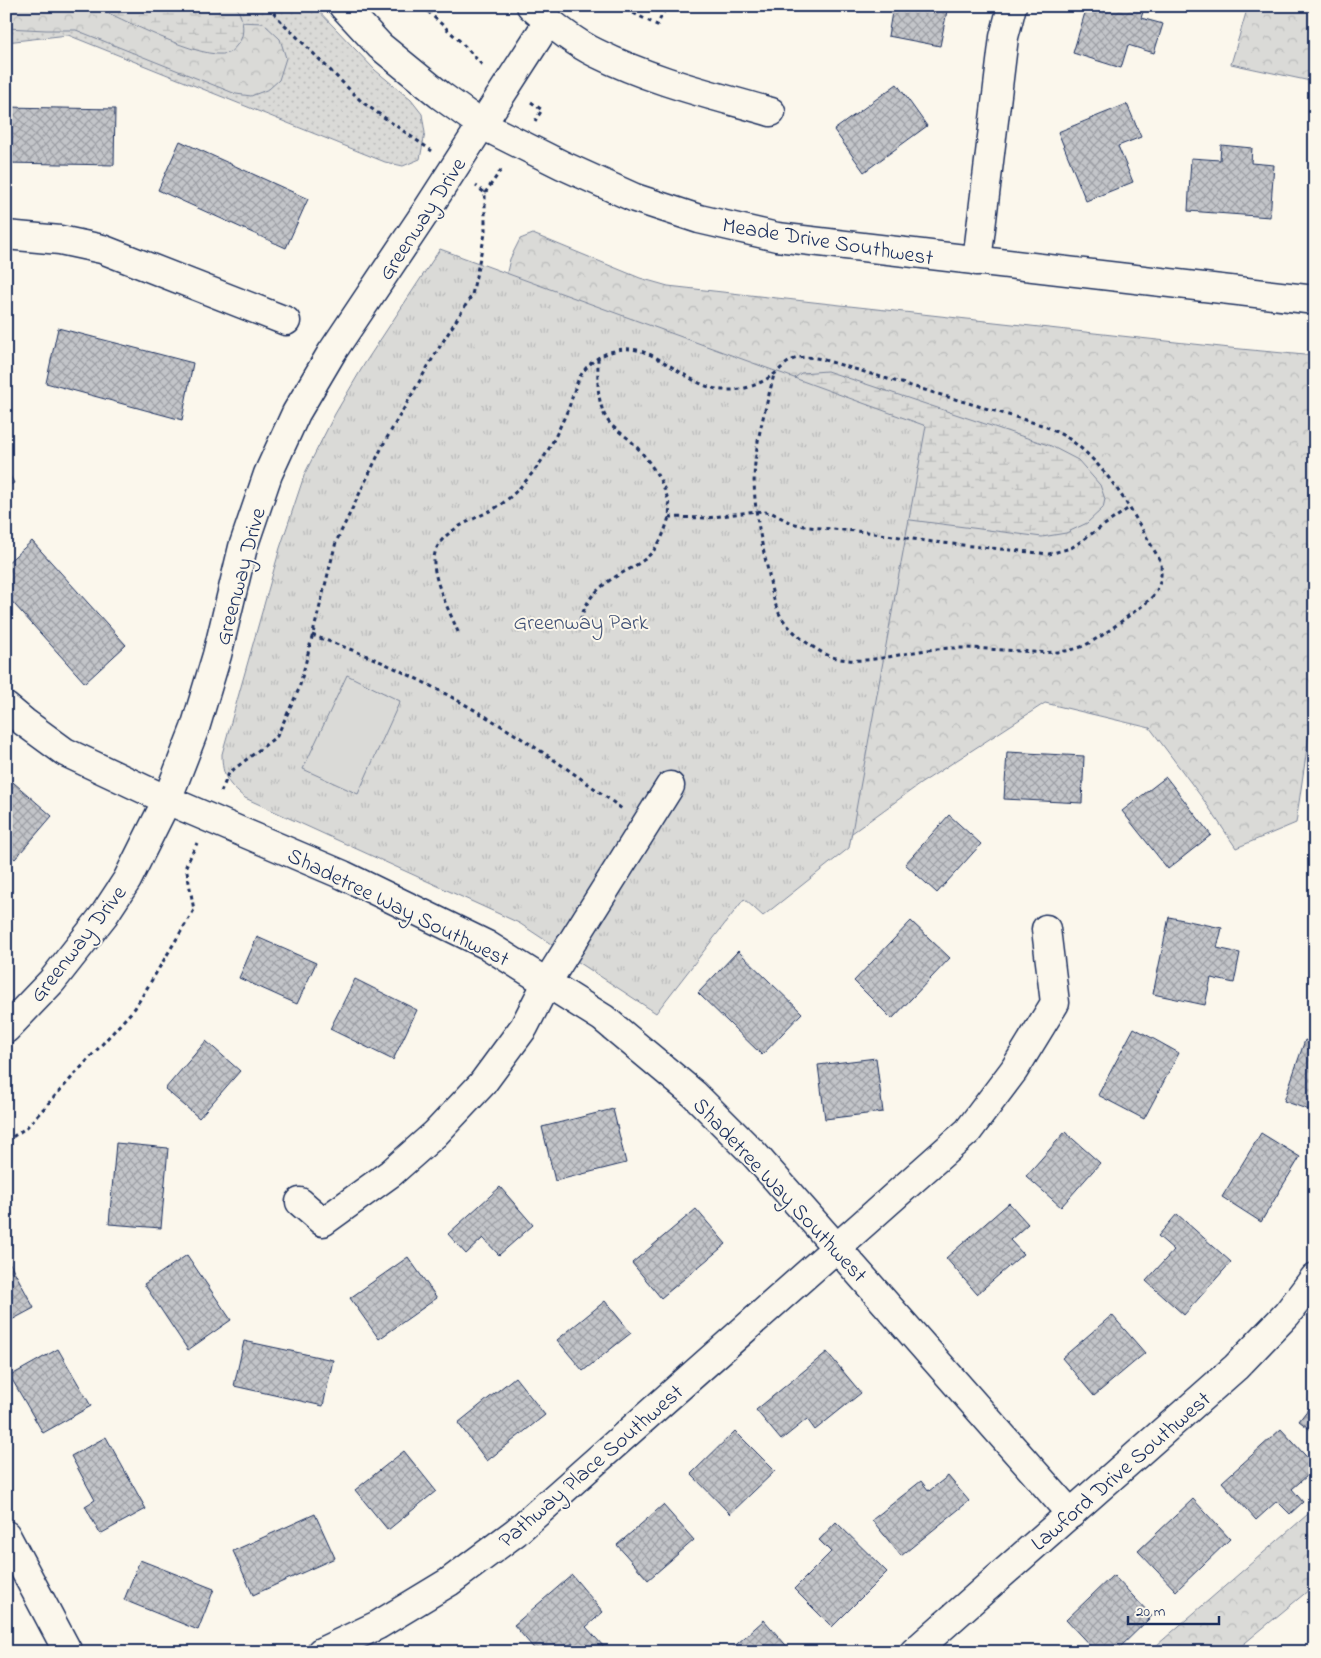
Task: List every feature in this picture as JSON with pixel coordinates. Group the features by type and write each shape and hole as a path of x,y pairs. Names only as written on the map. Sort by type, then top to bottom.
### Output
{"street":[{"name":"Meade Drive Southwest","path":"343,6 380,46 482,125 562,166 635,198 699,219 777,237 1315,300"},
{"path":"977,261 1004,37 1012,6"},
{"name":"Greenway Drive","path":"6,1029 52,981 104,915 127,880 167,800 195,728 217,655 244,547 268,474 296,413 332,352 482,125 540,14"},
{"path":"540,14 595,53 656,79 771,112"},
{"path":"6,235 60,240 102,249 286,321"},
{"name":"Shadetree Way Southwest","path":"6,707 65,752 167,800 343,875 487,945 603,1018 694,1094 755,1155 1071,1514"},
{"path":"300,1202 323,1222 391,1173 435,1134 482,1084 524,1027 547,982 670,786"},
{"name":"Pathway Place Southwest","path":"322,1652 378,1625 449,1582 516,1532 968,1131 1014,1070 1055,1003 1046,930"},
{"name":"Lawford Drive Southwest","path":"914,1652 1236,1367 1287,1314 1315,1277"},
{"path":"6,1535 68,1652"}],"path":[{"path":"6,1141 26,1128 135,1008 194,910 186,866 229,773 277,736 299,689 336,542 384,443 472,295 485,234 485,193 455,168 362,102 277,17 269,6"},
{"path":"619,6 657,25 667,6"},
{"path":"458,632 438,582 433,562 436,548 456,528 502,504 520,488 538,466 560,427 582,372 598,358 613,351 630,347 646,353 699,383 723,390 749,388 774,374 792,360 808,357 821,358 1045,426 1070,440 1092,458 1116,486 1161,562 1162,576 1157,592 1148,602 1103,635 1079,648 1057,652 964,648 937,649 858,661 835,658 816,648 796,633 780,615 758,528 754,495 756,456 774,374"},
{"path":"580,620 588,601 597,590 614,577 636,567 651,555 661,539 669,517 667,498 657,473 631,442 615,429 606,418 599,399 598,358"},
{"path":"669,517 707,518 756,511 772,513 791,523 809,528 867,532 933,542 1049,554 1071,548 1129,508"},
{"path":"312,634 389,665 467,705 589,785 622,809"}],"green space":[{"path":"6,6 314,6 375,70 411,100 422,114 425,133 420,159 403,166 385,162 68,35 6,42"},
{"path":"6,6 123,6 237,22 263,23 280,39 286,58 279,80 269,89 251,96 236,94 76,30 6,28"},
{"path":"93,6 236,6 240,14 243,31 241,39 232,51 216,54 181,45"},
{"path":"1248,6 1315,6 1315,82 1231,64"},
{"path":"533,234 640,278 668,286 1315,356 1315,694 1296,823 1236,848 1203,799 1150,728 1045,703 920,784 841,841 500,302 510,259 520,239"},
{"name":"Greenway Park","path":"440,249 926,426 849,848 763,916 744,899 656,1013 519,923 245,798 230,784 223,769 222,754 280,548 305,473 335,414 365,363"},
{"path":"827,371 1051,446 1078,460 1100,485 1105,499 1103,508 1087,523 1066,533 1042,537 810,507 785,386 801,373"},
{"path":"347,675 400,701 358,794 303,769"},
{"path":"1315,1508 1315,1585 1234,1652 1149,1652"}],"building":[{"path":"893,6 948,6 940,46 888,36"},
{"path":"1087,6 1145,6 1141,18 1163,24 1154,53 1128,45 1121,68 1073,53"},
{"path":"897,84 927,126 864,172 834,130"},
{"path":"1127,104 1141,137 1118,146 1133,182 1086,201 1058,132"},
{"path":"6,107 115,109 114,165 6,163"},
{"path":"180,141 308,199 286,248 158,190"},
{"path":"1221,145 1252,148 1251,163 1274,165 1270,217 1188,211 1191,158 1220,160"},
{"path":"58,328 193,363 182,420 46,383"},
{"path":"6,468 14,483 6,487"},
{"path":"32,541 126,645 85,683 6,595 6,564"},
{"path":"1007,752 1084,756 1082,803 1004,799"},
{"path":"6,776 52,816 15,859 6,852"},
{"path":"1166,777 1211,835 1168,869 1122,811"},
{"path":"949,815 981,844 937,893 905,864"},
{"path":"1169,917 1222,928 1217,948 1240,953 1234,983 1211,978 1205,1005 1153,994"},
{"path":"911,921 950,958 892,1019 854,981"},
{"path":"257,937 316,963 297,1004 239,978"},
{"path":"738,951 802,1013 762,1055 698,993"},
{"path":"1315,951 1315,983 1309,982"},
{"path":"355,979 417,1010 393,1060 330,1029"},
{"path":"1134,1028 1179,1053 1144,1119 1098,1095"},
{"path":"1305,1040 1315,1044 1315,1112 1284,1101"},
{"path":"206,1041 240,1071 199,1118 165,1089"},
{"path":"876,1058 883,1112 825,1119 818,1065"},
{"path":"613,1109 626,1163 555,1181 542,1127"},
{"path":"1065,1132 1100,1163 1061,1207 1026,1176"},
{"path":"1261,1133 1300,1157 1261,1222 1222,1197"},
{"path":"116,1143 168,1148 161,1228 109,1224"},
{"path":"500,1187 533,1225 499,1255 483,1238 466,1254 448,1234"},
{"path":"1009,1203 1028,1224 1010,1240 1023,1254 977,1294 946,1258"},
{"path":"696,1209 726,1244 661,1298 632,1263"},
{"path":"1177,1214 1231,1262 1184,1315 1146,1281 1174,1250 1158,1236"},
{"path":"187,1255 231,1320 188,1350 144,1284"},
{"path":"6,1256 34,1308 6,1323"},
{"path":"408,1257 437,1298 379,1339 350,1298"},
{"path":"605,1301 631,1333 583,1371 557,1340"},
{"path":"1112,1315 1145,1353 1094,1396 1062,1358"},
{"path":"244,1341 333,1360 323,1406 234,1386"},
{"path":"58,1349 91,1406 43,1433 10,1376"},
{"path":"827,1352 861,1393 815,1430 807,1419 781,1440 756,1410"},
{"path":"515,1377 545,1415 487,1461 458,1423"},
{"path":"1315,1400 1315,1433 1299,1421"},
{"path":"1281,1429 1315,1466 1315,1469 1292,1489 1303,1502 1290,1514 1277,1501 1256,1520 1222,1482"},
{"path":"735,1431 775,1471 730,1514 691,1474"},
{"path":"106,1437 146,1509 100,1534 85,1506 95,1500 71,1456"},
{"path":"404,1451 436,1491 388,1530 355,1490"},
{"path":"948,1476 969,1501 901,1556 872,1520 921,1481 929,1491"},
{"path":"1193,1499 1230,1539 1176,1591 1138,1551"},
{"path":"663,1505 694,1540 648,1580 617,1545"},
{"path":"315,1514 335,1558 253,1595 233,1551"},
{"path":"836,1522 887,1572 832,1627 794,1589 831,1552 819,1540"},
{"path":"140,1560 214,1589 198,1630 124,1600"},
{"path":"572,1575 603,1612 586,1627 604,1647 598,1652 579,1652 572,1643 562,1652 537,1652 514,1625"},
{"path":"1113,1575 1152,1616 1115,1652 1096,1652 1066,1620"},
{"path":"764,1620 792,1652 728,1652"},
{"path":"471,1646 475,1652 464,1652"}]}
